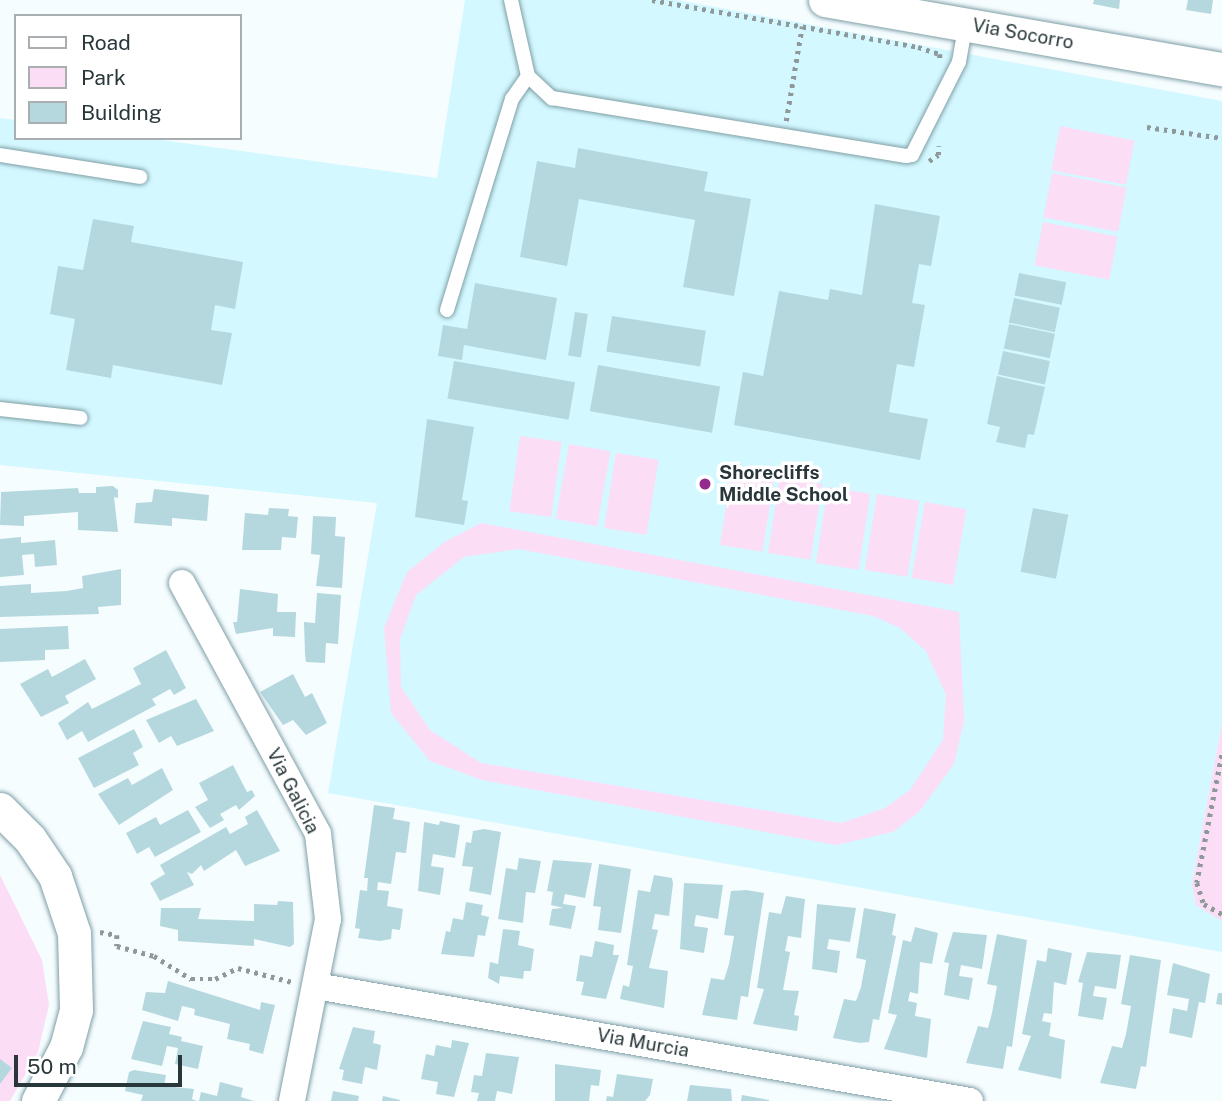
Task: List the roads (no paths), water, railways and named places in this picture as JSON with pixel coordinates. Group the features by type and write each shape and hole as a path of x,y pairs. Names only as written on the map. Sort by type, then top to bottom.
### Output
{"street":[{"name":"Via Socorro","path":"825,0 1222,69"},
{"name":"Via Galicia","path":"183,583 318,834 328,919 292,1101"},
{"path":"0,809 30,839 55,876 74,933 76,1010 66,1047 38,1101"},
{"name":"Via Murcia","path":"316,986 970,1101"}],"lane":[{"path":"511,0 528,76 552,98 565,103 912,155 957,66 966,24"},
{"path":"447,310 512,99 528,76"},
{"path":"0,155 140,177"},
{"path":"0,409 81,418"}],"place":[{"name":"Shorecliffs Middle School","path":"705,484"}]}
